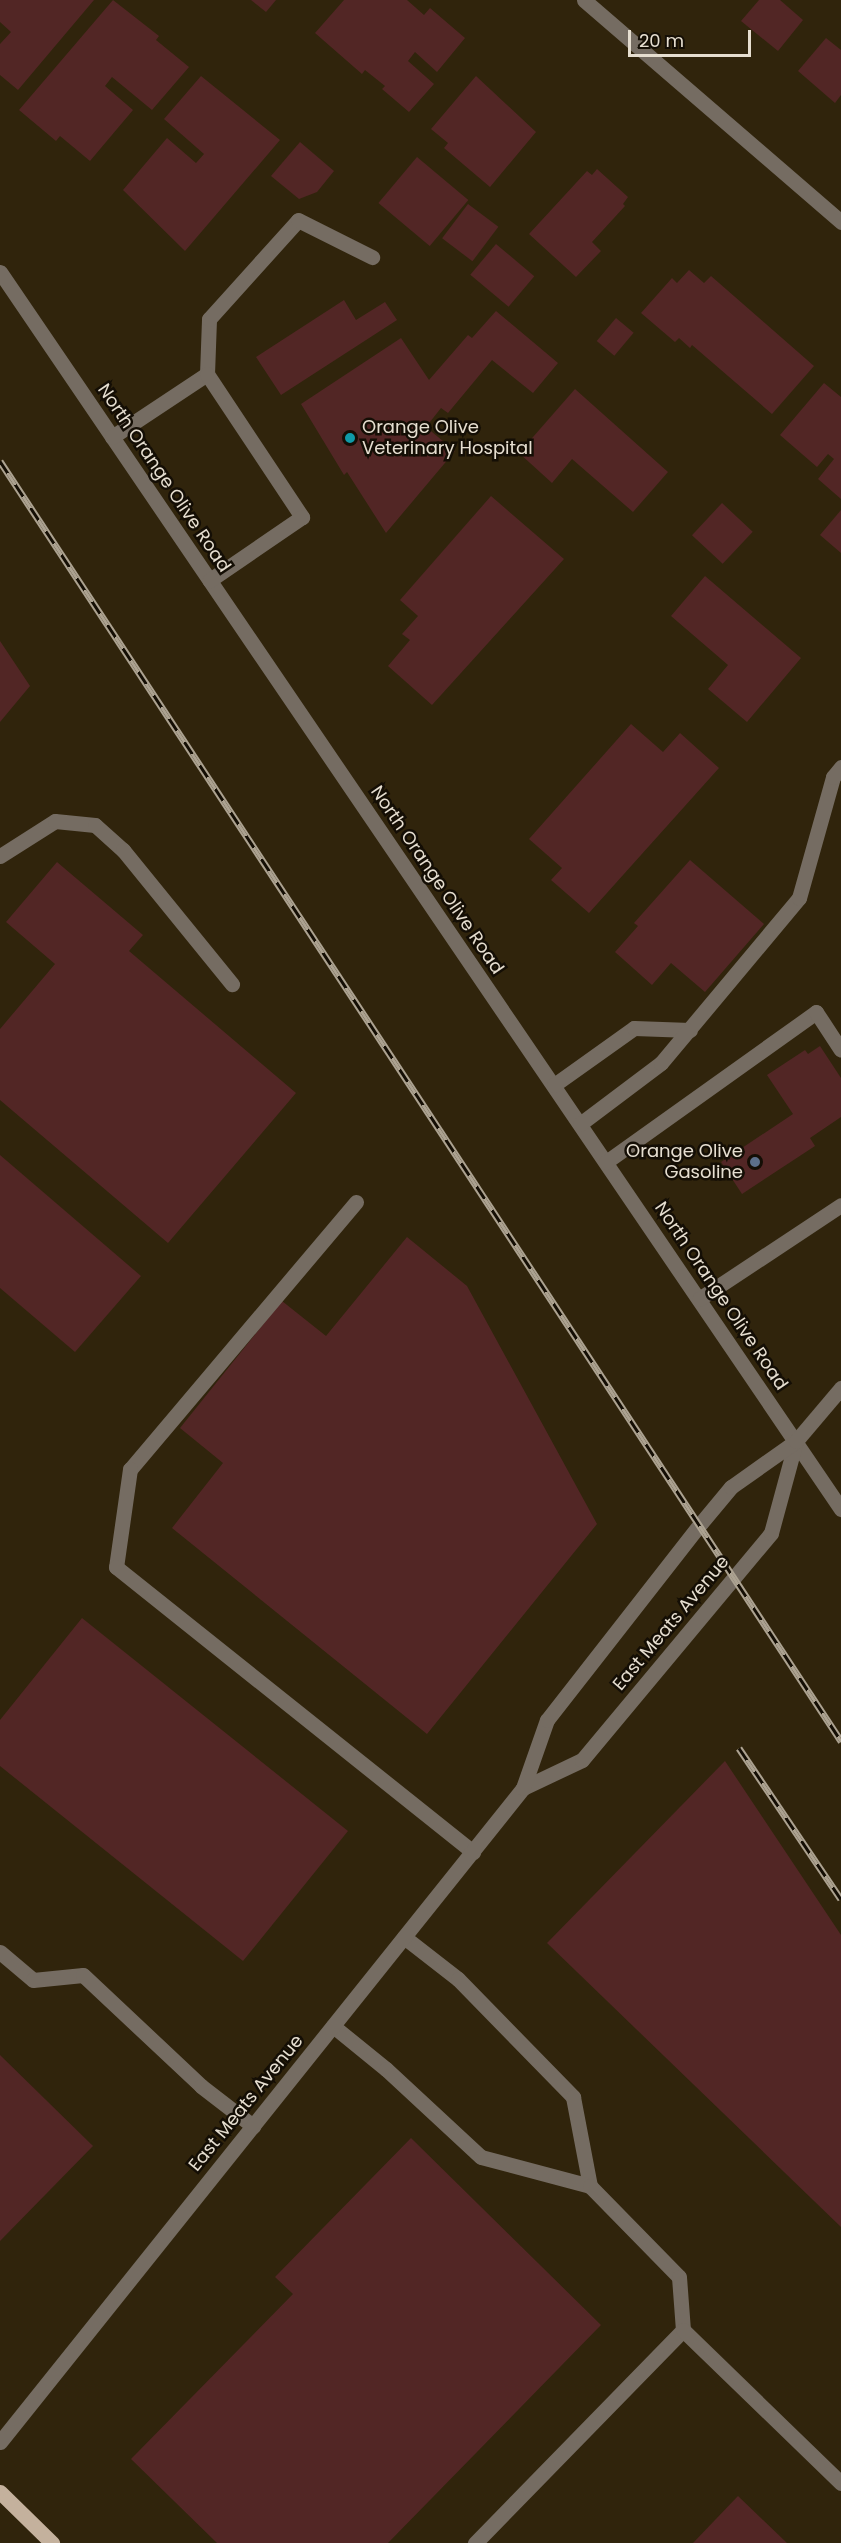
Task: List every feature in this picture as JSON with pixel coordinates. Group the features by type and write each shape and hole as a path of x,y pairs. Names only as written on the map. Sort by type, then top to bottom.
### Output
{"main road":[{"path":"0,2492 52,2543"}],"street":[{"path":"584,0 841,222"},
{"path":"210,580 302,517 207,374 209,319 298,220 372,257"},
{"name":"North Orange Olive Road","path":"0,272 841,1509"},
{"path":"112,437 207,374"},
{"path":"580,1124 661,1063 799,898 833,777 841,767"},
{"path":"0,856 55,821 95,825 123,850 232,984"},
{"path":"606,1162 816,1012 841,1050"},
{"path":"554,1085 634,1028 690,1030"},
{"path":"356,1202 130,1469 116,1567 472,1852"},
{"path":"699,1299 841,1205"},
{"name":"East Meats Avenue","path":"0,2442 523,1788 547,1720 686,1542 731,1487 796,1442 841,1388"},
{"name":"East Meats Avenue","path":"523,1788 582,1760 771,1533 796,1442"},
{"path":"404,1937 458,1979 573,2097 590,2186"},
{"path":"0,1952 33,1980 83,1976 201,2086 253,2126"},
{"path":"333,2026 386,2069 481,2157 590,2186 679,2277 683,2330 841,2483"},
{"path":"475,2543 683,2330"}],"building":[{"path":"0,0 94,0 18,90 0,75 0,44 11,32 0,22"},
{"path":"113,0 159,36 156,40 189,67 152,110 112,77 105,86 133,110 90,161 60,136 56,141 19,110"},
{"path":"251,0 276,0 266,12"},
{"path":"344,0 407,0 424,15 430,8 465,38 437,72 415,52 408,61 434,84 409,112 382,89 385,86 365,70 362,74 315,33"},
{"path":"759,0 780,0 803,20 778,51 741,21"},
{"path":"826,38 841,50 841,95 835,103 798,71"},
{"path":"201,76 280,140 185,251 123,190 167,138 196,163 204,154 164,119"},
{"path":"476,76 536,132 490,187 444,148 448,143 431,129"},
{"path":"300,142 334,171 317,192 299,199 271,176"},
{"path":"417,157 468,200 430,246 378,203"},
{"path":"597,169 628,197 623,204 625,206 592,242 601,251 576,277 529,234 587,171 592,175"},
{"path":"468,204 498,227 472,261 442,238"},
{"path":"496,244 534,276 509,307 470,275"},
{"path":"689,270 704,283 711,276 814,366 772,414 692,345 690,348 679,338 675,342 641,313 672,278 677,283"},
{"path":"344,300 356,320 385,302 397,320 281,395 256,357"},
{"path":"496,311 558,363 533,393 492,360 448,413 441,408 426,427 455,451 386,533 347,472 344,475 301,404 401,338 429,380 468,335 472,338"},
{"path":"616,318 634,333 614,356 597,341"},
{"path":"824,383 841,397 841,499 818,479 834,459 828,454 817,467 780,435"},
{"path":"575,389 668,472 633,512 572,459 552,483 519,453"},
{"path":"491,496 564,559 432,705 388,666 410,640 402,634 418,616 400,600"},
{"path":"722,503 753,532 723,564 692,535"},
{"path":"841,510 841,553 820,535"},
{"path":"705,576 801,658 747,722 708,689 728,665 671,616"},
{"path":"0,641 30,686 0,722"},
{"path":"631,724 663,752 680,733 719,768 589,913 551,880 562,868 529,839"},
{"path":"690,860 764,924 705,992 671,963 652,985 615,952 638,926 634,923"},
{"path":"57,862 143,935 129,951 296,1093 168,1243 0,1100 0,1029 55,964 6,922"},
{"path":"820,1046 841,1078 841,1117 810,1138 815,1146 742,1194 721,1162 793,1114 767,1075 805,1050 808,1054"},
{"path":"0,1155 141,1276 75,1352 0,1288"},
{"path":"407,1237 467,1286 597,1524 427,1734 172,1528 223,1463 180,1428 282,1301 326,1336"},
{"path":"82,1618 348,1831 243,1961 0,1766 0,1720"},
{"path":"725,1761 841,1935 841,2227 547,1943"},
{"path":"0,2055 93,2146 0,2241"},
{"path":"411,2138 601,2325 388,2543 217,2543 131,2459 293,2294 275,2277"},
{"path":"738,2496 787,2543 693,2543"}],"railway":[{"path":"0,461 841,1741"},
{"path":"739,1748 841,1899"}],"place":[{"name":"Orange Olive Veterinary Hospital","path":"350,438"},
{"name":"Orange Olive Gasoline","path":"755,1162"}]}
